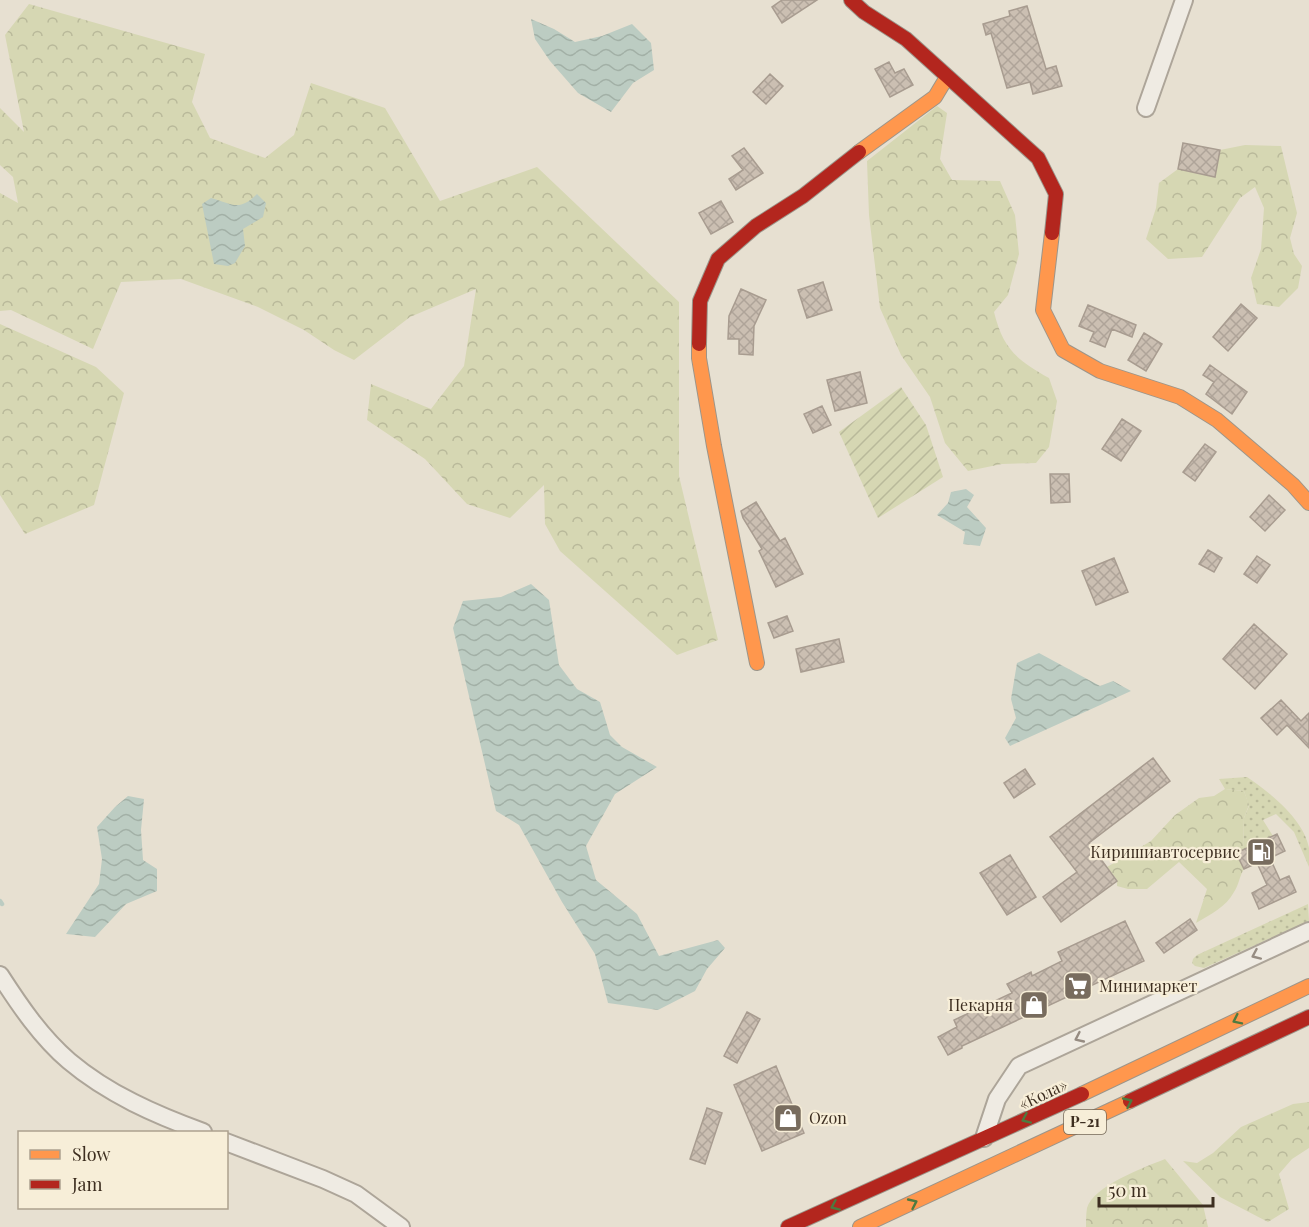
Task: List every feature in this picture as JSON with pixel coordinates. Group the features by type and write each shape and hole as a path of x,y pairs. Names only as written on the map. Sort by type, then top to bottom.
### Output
{"main road":[{"path":"851,0 864,12 906,39 1038,158 1056,195 1043,310 1063,350 1100,371 1180,397 1217,420 1293,485 1309,503"},
{"path":"757,663 699,358 700,300 718,259 756,226 803,196 859,152 936,97 947,77"},
{"name":"«Кола»","path":"788,1227 1309,986"},
{"name":"Р-21","path":"860,1227 1309,1017"},
{"path":"887,1227 917,1216"}],"street":[{"path":"1146,108 1184,0"},
{"path":"984,1138 997,1100 1019,1066 1309,931"},
{"path":"0,975 34,1025 68,1060 95,1081 125,1099 200,1131"},
{"path":"228,1143 356,1194 401,1227"}],"green space":[{"path":"29,4 205,54 192,102 210,138 265,158 294,135 311,83 385,108 440,201 537,167 679,302 679,476 718,640 677,655 560,551 545,524 544,485 510,518 467,504 425,459 367,420 371,384 431,409 464,366 476,289 410,317 354,360 304,330 258,307 181,279 121,282 93,349 11,310 0,311 0,193 18,203 13,177 0,165 0,108 24,132 5,35"},
{"path":"937,106 947,113 940,159 952,180 1000,181 1015,215 1019,254 1008,295 994,312 1007,344 1020,359 1049,378 1057,401 1049,447 1036,463 1002,464 968,471 945,443 930,397 901,355 880,308 869,215 867,161"},
{"path":"1245,145 1281,146 1297,213 1290,238 1294,254 1302,266 1298,288 1279,307 1257,304 1251,278 1261,249 1264,208 1255,187 1240,198 1202,257 1168,259 1146,239 1156,208 1159,183 1178,169 1215,177 1220,150"},
{"path":"0,324 96,367 124,393 94,505 25,534 0,495"},
{"path":"901,387 926,425 943,477 878,518 839,432"},
{"path":"1247,777 1275,798 1300,827 1309,848 1309,867 1294,832 1276,814 1263,820 1273,836 1243,850 1244,818 1249,806 1244,791 1225,789 1219,779"},
{"path":"1225,789 1244,791 1249,805 1244,818 1243,850 1236,853 1244,869 1236,889 1222,906 1196,923 1207,889 1179,862 1147,889 1128,889 1117,886 1117,880 1107,867 1151,841 1175,815 1199,798 1214,796"},
{"path":"1308,904 1309,921 1204,968 1192,963 1197,955"},
{"path":"1309,1102 1309,1148 1292,1159 1279,1174 1289,1209 1268,1222 1220,1197 1183,1161 1197,1163 1213,1153 1241,1127 1293,1104"},
{"path":"1165,1159 1203,1205 1208,1227 1086,1227 1087,1208 1099,1192 1121,1178"}],"water":[{"path":"531,19 575,42 602,36 632,24 651,43 654,70 633,83 611,112 578,93 550,61 535,39"},
{"path":"257,194 266,203 263,217 243,229 245,246 235,263 228,266 214,264 202,204 211,198 240,205"},
{"path":"966,489 974,495 967,507 986,528 980,546 963,544 965,532 937,515 948,503 951,492"},
{"path":"531,584 549,600 559,665 577,689 600,702 610,735 622,747 657,767 615,794 586,846 596,880 637,914 659,956 718,940 725,948 707,969 695,991 658,1010 608,1003 595,954 562,902 519,825 496,811 453,628 463,601 501,597"},
{"path":"1039,653 1100,686 1113,681 1131,691 1010,746 1005,738 1016,718 1011,699 1017,663"},
{"path":"128,796 144,799 141,830 143,860 157,869 157,891 126,904 95,937 66,934 99,884 102,859 97,827"}],"building":[{"path":"782,0 817,0 782,23 772,7"},
{"path":"1027,6 1046,69 1056,66 1062,86 1033,94 1030,82 1007,88 991,33 986,35 983,24 1010,16 1009,11"},
{"path":"889,62 895,73 904,69 913,85 890,97 875,69"},
{"path":"770,74 783,86 766,104 753,92"},
{"path":"1183,143 1220,150 1215,177 1178,169"},
{"path":"744,148 763,173 736,190 729,179 743,170 732,156"},
{"path":"721,201 733,222 711,234 699,213"},
{"path":"823,282 832,310 807,318 798,290"},
{"path":"741,289 766,300 754,326 753,355 739,354 739,339 728,339 729,316"},
{"path":"1241,304 1257,318 1228,351 1213,337"},
{"path":"1088,305 1136,325 1132,337 1112,329 1105,347 1090,341 1094,332 1079,326"},
{"path":"1144,333 1162,344 1146,371 1128,360"},
{"path":"1210,365 1247,392 1232,414 1206,394 1214,382 1203,375"},
{"path":"860,372 867,403 835,411 827,380"},
{"path":"822,406 831,425 813,433 804,414"},
{"path":"1122,419 1141,431 1121,461 1102,449"},
{"path":"1205,444 1216,452 1195,481 1183,472"},
{"path":"1050,474 1069,474 1070,502 1051,503"},
{"path":"1269,495 1285,510 1265,531 1250,517"},
{"path":"756,502 780,541 785,538 803,574 776,587 759,551 762,549 741,511"},
{"path":"1208,550 1222,558 1214,572 1199,564"},
{"path":"1257,556 1270,565 1257,583 1244,574"},
{"path":"1114,558 1128,592 1096,605 1082,571"},
{"path":"787,616 793,631 774,638 768,623"},
{"path":"1254,624 1287,654 1255,689 1223,659"},
{"path":"839,639 844,662 801,672 796,649"},
{"path":"1281,700 1301,721 1309,713 1309,748 1287,725 1277,735 1261,718"},
{"path":"1153,758 1170,781 1089,843 1117,881 1061,922 1043,897 1077,872 1050,837"},
{"path":"1025,769 1035,784 1014,798 1004,783"},
{"path":"1277,834 1285,851 1270,858 1280,880 1289,876 1296,892 1259,909 1252,893 1267,885 1257,863 1244,869 1236,853"},
{"path":"1010,855 1036,897 1007,915 980,873"},
{"path":"1190,919 1197,930 1164,953 1156,943"},
{"path":"1125,921 1144,961 962,1046 948,1055 938,1037 957,1027 954,1020 1012,993 1007,984 1031,972 1032,976 1062,961 1058,952"},
{"path":"747,1012 760,1019 737,1063 724,1056"},
{"path":"776,1066 804,1133 762,1151 734,1085"},
{"path":"707,1108 722,1113 705,1164 690,1159"}],"traffic: slow":[{"path":"859,152 935,97 947,77"},
{"path":"1052,233 1043,310 1063,350 1100,371 1180,397 1217,420 1293,485 1309,503"},
{"path":"699,344 699,358 714,446 757,663"},
{"path":"1082,1094 1309,986"},
{"path":"860,1227 1130,1101"}],"traffic: jam":[{"path":"851,0 864,12 906,39 1038,158 1056,194 1052,233"},
{"path":"699,344 700,301 718,259 756,226 803,196 859,152"},
{"path":"1130,1101 1309,1017"},
{"path":"788,1227 1082,1094"}],"place":[{"name":"Киришиавтосервис","path":"1261,852"},
{"name":"Минимаркет","path":"1078,986"},
{"name":"Пекарня","path":"1034,1005"},
{"name":"Ozon","path":"788,1118"}]}
